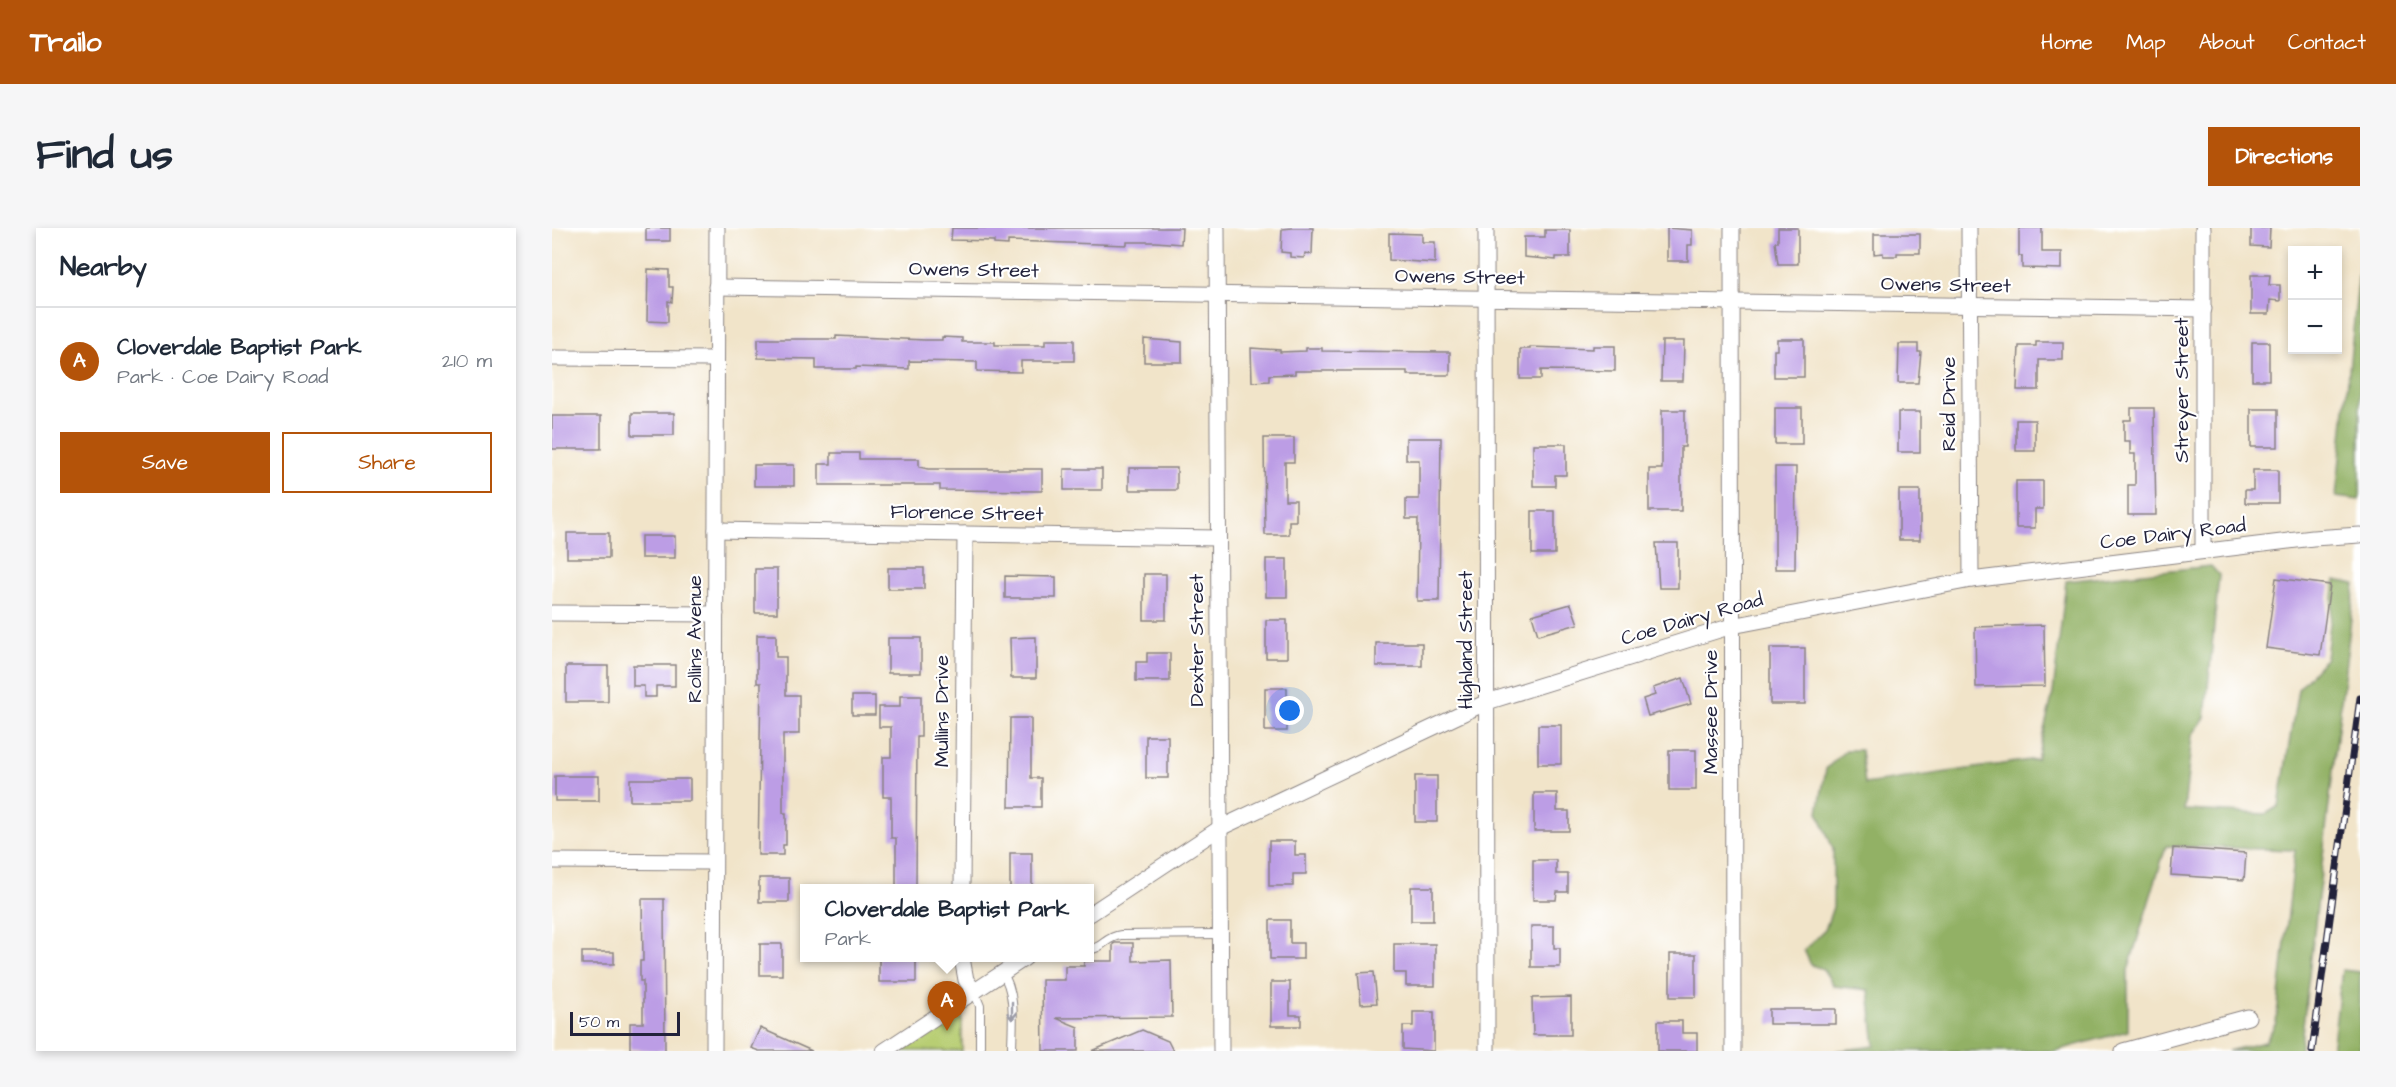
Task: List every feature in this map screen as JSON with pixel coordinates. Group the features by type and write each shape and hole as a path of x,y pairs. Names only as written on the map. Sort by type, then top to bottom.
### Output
{"street":[{"name":"Rollins Avenue","path":"714,1051 717,228"},
{"name":"Dexter Street","path":"1217,228 1221,1051"},
{"name":"Highland Street","path":"1486,228 1488,1051"},
{"name":"Massee Drive","path":"1732,228 1733,1051"},
{"name":"Reid Drive","path":"1969,228 1971,580"},
{"name":"Streyer Street","path":"2203,228 2203,551"},
{"name":"Owens Street","path":"717,286 2204,309"},
{"path":"552,358 717,359"},
{"name":"Florence Street","path":"716,530 1218,538"},
{"name":"Mullins Drive","path":"962,884 965,534"},
{"name":"Coe Dairy Road","path":"1094,911 1220,828 1487,702 1732,626 1971,580 2203,551 2360,535"},
{"path":"552,613 716,614"},
{"path":"552,861 714,862"},
{"path":"963,962 966,980 974,991"},
{"path":"884,1051 1017,962"},
{"path":"2123,1051 2248,1017"}],"lane":[{"path":"1094,949 1111,936 1220,934"},
{"path":"1002,972 1008,981 1010,991 1012,1051"},
{"path":"974,991 980,1006 980,1051"}],"green space":[{"path":"2360,262 2360,495 2359,500 2336,497"},
{"path":"2211,566 2219,575 2205,718 2192,735 2184,810 2266,814 2279,806 2298,689 2326,658 2335,580 2355,584 2300,1051 2228,1051 2265,1042 2276,1023 2295,850 2166,846 2128,970 2128,1031 2055,1051 1836,1051 1875,1046 1869,990 1834,986 1823,969 1811,965 1804,950 1825,930 1833,907 1833,849 1818,812 1826,769 1846,750 1861,750 1865,784 2037,759 2053,693 2066,581"},
{"path":"2342,970 2360,972 2360,1051 2332,1051"},
{"path":"962,1011 962,1051 902,1051"}],"building":[{"path":"646,228 670,228 670,241 646,241"},
{"path":"952,228 1182,228 1181,244 1127,242 1127,245 1008,241 1008,245 994,244 994,241 951,240"},
{"path":"1313,228 1312,254 1305,253 1304,258 1290,257 1290,253 1281,252 1282,229"},
{"path":"1667,228 1692,230 1692,245 1688,245 1688,261 1667,261"},
{"path":"1778,228 1798,228 1798,264 1778,264 1775,242 1778,242"},
{"path":"2019,228 2042,228 2042,252 2062,252 2062,269 2022,268 2022,256 2019,256"},
{"path":"2251,228 2270,228 2269,247 2251,246"},
{"path":"1545,230 1570,230 1570,257 1556,257 1556,260 1524,257 1524,237 1545,237"},
{"path":"1389,233 1422,234 1422,242 1435,242 1435,263 1389,260"},
{"path":"1874,234 1920,234 1920,253 1897,253 1897,256 1874,254"},
{"path":"648,269 669,270 669,287 673,287 672,302 668,301 668,322 647,321"},
{"path":"2251,275 2270,275 2269,285 2280,285 2280,301 2270,300 2269,314 2251,314"},
{"path":"836,336 925,340 942,340 942,337 962,338 962,342 995,342 995,345 1045,345 1045,340 1074,340 1074,361 1021,361 1021,372 977,371 977,362 909,361 909,369 856,367 856,369 816,369 816,359 758,358 758,339 836,339"},
{"path":"1144,339 1182,342 1182,362 1144,362"},
{"path":"1777,339 1804,339 1804,377 1774,377 1774,350 1777,350"},
{"path":"1662,341 1684,341 1683,381 1661,381"},
{"path":"2036,342 2063,342 2063,360 2039,360 2039,390 2017,390 2019,346 2036,346"},
{"path":"2252,342 2269,342 2269,380 2252,380"},
{"path":"1899,344 1918,344 1918,352 1921,352 1918,383 1898,383"},
{"path":"1593,346 1615,346 1615,371 1541,370 1541,379 1520,379 1520,349 1530,349 1530,347 1593,349"},
{"path":"1251,348 1280,350 1280,352 1322,348 1322,351 1450,352 1450,375 1407,375 1407,371 1295,371 1295,374 1269,375 1269,381 1252,382"},
{"path":"1775,408 1802,408 1802,444 1775,444"},
{"path":"2131,408 2154,408 2156,515 2128,515 2128,485 2135,485 2135,454 2130,454 2130,441 2124,441 2124,420 2131,420"},
{"path":"2251,409 2278,409 2278,447 2251,447"},
{"path":"1662,410 1685,410 1685,447 1681,447 1681,511 1649,511 1649,469 1662,469"},
{"path":"1898,412 1920,412 1920,452 1898,452"},
{"path":"632,413 674,413 674,435 632,435"},
{"path":"552,416 601,416 601,449 552,449"},
{"path":"2016,420 2035,420 2035,451 2016,451"},
{"path":"1264,438 1294,438 1294,462 1285,462 1285,500 1296,500 1296,521 1289,521 1289,535 1265,535"},
{"path":"1406,438 1441,438 1439,601 1417,601 1418,519 1406,519 1406,499 1419,499 1419,460 1406,460"},
{"path":"1533,444 1566,444 1566,475 1555,475 1555,486 1533,486"},
{"path":"831,453 859,453 859,459 919,459 919,467 928,469 1042,469 1042,491 940,490 940,485 819,485 819,464 831,464"},
{"path":"754,465 794,465 794,486 754,486"},
{"path":"1775,467 1796,467 1795,569 1775,569"},
{"path":"1129,468 1177,468 1177,490 1129,490"},
{"path":"1064,469 1102,469 1102,490 1064,490"},
{"path":"2253,470 2278,470 2278,503 2245,503 2245,490 2253,490"},
{"path":"2016,481 2043,481 2043,509 2035,509 2035,528 2016,528"},
{"path":"1899,490 1920,490 1920,540 1899,540"},
{"path":"1532,511 1555,511 1555,554 1532,554"},
{"path":"567,533 609,533 609,558 567,558"},
{"path":"641,536 675,536 675,558 641,558"},
{"path":"1656,543 1678,543 1678,588 1659,588"},
{"path":"1266,559 1287,559 1287,597 1266,597"},
{"path":"888,568 924,568 924,589 888,589"},
{"path":"755,569 777,569 777,613 755,613"},
{"path":"1144,574 1166,574 1166,620 1144,620"},
{"path":"1005,576 1056,577 1056,598 1005,598"},
{"path":"2276,578 2330,585 2320,655 2266,648"},
{"path":"1571,604 1578,624 1538,635 1532,615"},
{"path":"1266,620 1287,620 1287,658 1266,658"},
{"path":"2044,625 2045,686 1976,687 1975,627"},
{"path":"757,635 776,635 776,657 786,657 786,695 799,695 799,734 783,734 783,813 786,813 786,845 783,845 783,855 758,855 761,683 757,683"},
{"path":"1036,637 1036,678 1011,678 1010,638"},
{"path":"888,638 921,638 921,673 888,673"},
{"path":"1376,643 1422,643 1422,666 1376,666"},
{"path":"1770,648 1805,648 1805,704 1770,704"},
{"path":"1147,653 1170,653 1170,681 1136,681 1136,662 1147,662"},
{"path":"633,665 675,665 675,686 656,686 656,697 644,697 644,686 633,686"},
{"path":"566,666 608,666 608,702 566,702"},
{"path":"1683,678 1691,704 1648,716 1643,699 1655,695 1653,688"},
{"path":"1265,688 1287,688 1287,731 1265,731"},
{"path":"852,696 875,696 875,715 852,715"},
{"path":"900,696 921,696 921,737 917,737 916,884 896,884 896,838 891,838 891,797 883,797 883,757 891,757 891,727 879,727 879,707 900,707"},
{"path":"1010,718 1031,718 1031,778 1041,778 1041,807 1009,807"},
{"path":"1538,725 1561,725 1561,764 1538,764"},
{"path":"1146,736 1168,736 1168,778 1146,778"},
{"path":"1669,750 1696,750 1696,790 1669,790"},
{"path":"555,776 599,776 599,801 555,801"},
{"path":"1415,776 1437,776 1437,822 1415,822"},
{"path":"630,779 690,779 690,801 630,801"},
{"path":"1534,793 1557,793 1557,811 1569,811 1569,831 1534,831"},
{"path":"1269,841 1295,841 1295,855 1306,855 1306,874 1293,874 1293,886 1269,886"},
{"path":"2173,848 2246,853 2244,880 2171,875"},
{"path":"1010,853 1032,853 1032,884 1010,884"},
{"path":"1533,860 1556,860 1556,874 1568,874 1568,892 1557,892 1556,900 1533,900"},
{"path":"759,878 789,878 789,902 759,902"},
{"path":"1411,887 1433,887 1433,921 1411,921"},
{"path":"642,899 664,899 665,1051 630,1049 630,1023 643,1023 643,981 640,981 640,961 643,961"},
{"path":"1270,920 1290,920 1290,943 1303,943 1303,959 1270,959"},
{"path":"1531,926 1554,926 1554,948 1560,948 1560,967 1531,967"},
{"path":"1133,943 1133,961 1171,960 1172,1017 1056,1018 1078,1027 1078,1051 1043,1051 1042,980 1065,980 1065,966 1084,966 1084,962 1113,961 1113,944"},
{"path":"760,944 782,944 782,975 760,975"},
{"path":"1394,944 1435,944 1435,986 1406,986 1406,973 1394,973"},
{"path":"582,952 614,952 614,964 582,964"},
{"path":"1670,954 1696,954 1696,997 1670,997"},
{"path":"879,962 916,962 916,982 879,982"},
{"path":"1374,972 1377,1003 1361,1004 1358,973"},
{"path":"1271,982 1290,982 1290,1015 1301,1015 1301,1026 1271,1026"},
{"path":"1571,997 1571,1035 1533,1035 1532,998"},
{"path":"1769,1009 1836,1009 1836,1024 1769,1024"},
{"path":"1413,1012 1434,1012 1434,1051 1403,1049 1403,1026 1413,1026"},
{"path":"1658,1021 1682,1021 1682,1033 1697,1033 1697,1051 1658,1051"},
{"path":"760,1028 812,1051 759,1051 751,1048"},
{"path":"1142,1030 1168,1041 1173,1051 1092,1051"}],"railway":[{"path":"2312,1051 2360,698"}],"place":[{"name":"Cloverdale Baptist Park","path":"947,1031"}]}
